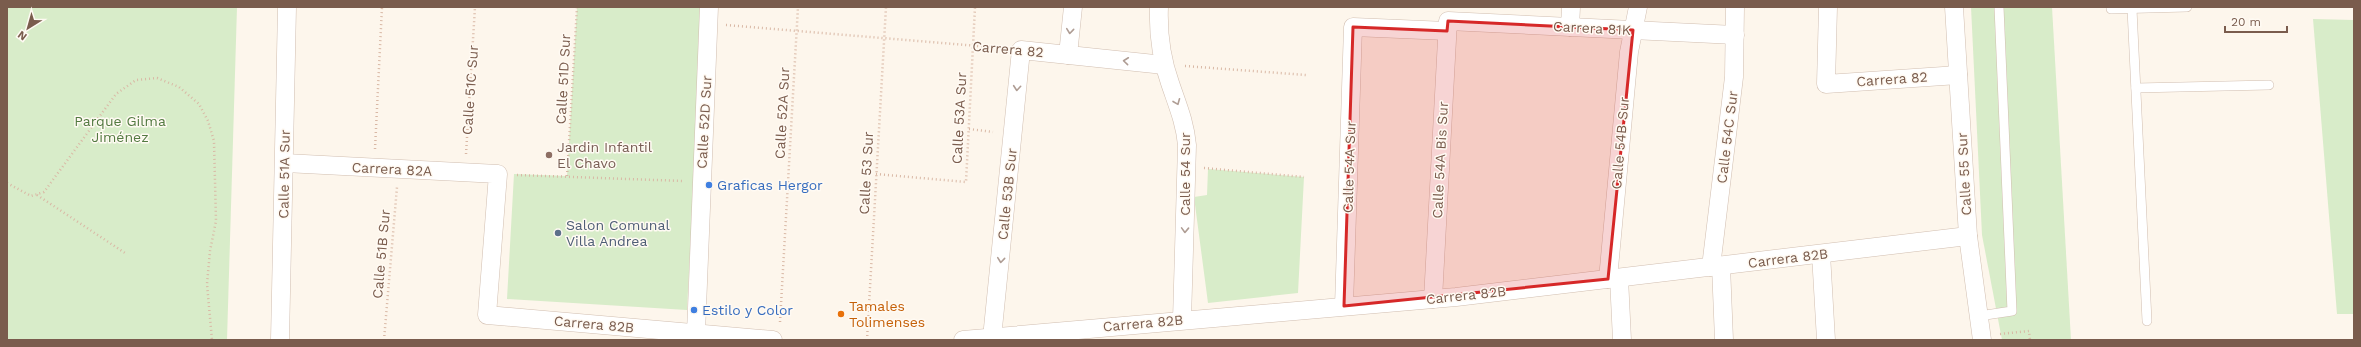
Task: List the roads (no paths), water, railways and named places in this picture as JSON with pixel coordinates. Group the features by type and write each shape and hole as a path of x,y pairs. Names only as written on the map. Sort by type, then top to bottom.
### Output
{"street":[{"name":"Calle 51A Sur","path":"280,340 285,164 287,7"},
{"path":"1068,54 1073,7"},
{"name":"Calle 54 Sur","path":"1159,7 1160,38 1164,65 1186,129 1187,167 1182,320"},
{"path":"1570,27 1571,7"},
{"name":"Calle 54B Sur","path":"1622,340 1613,279 1628,60 1638,7"},
{"name":"Calle 54C Sur","path":"1724,340 1716,266 1734,77 1735,7"},
{"name":"Carrera 82","path":"1828,7 1826,84 1958,75"},
{"name":"Calle 55 Sur","path":"1954,7 1968,236 1982,338"},
{"name":"Carrera 81K","path":"1353,27 1447,26 1471,14 1570,27 1735,35"},
{"name":"Calle 52D Sur","path":"696,333 709,15"},
{"name":"Calle 54A Bis Sur","path":"1433,299 1447,26"},
{"name":"Calle 54A Sur","path":"1344,306 1353,27"},
{"name":"Carrera 82","path":"1021,50 1164,65"},
{"name":"Calle 53B Sur","path":"992,338 1021,50"},
{"name":"Carrera 82A","path":"285,164 498,174 487,315"},
{"name":"Carrera 82B","path":"963,340 1060,336 1182,320 1433,299 1968,236"},
{"path":"1821,254 1826,340"},
{"name":"Carrera 82B","path":"487,315 696,333 776,332"}],"lane":[{"path":"1979,316 2012,310 1999,7"},
{"path":"2111,9 2187,7"},
{"path":"2132,9 2147,320"},
{"path":"2136,88 2269,85"}],"place":[{"name":"Jardin Infantil El Chavo","path":"549,155"},
{"name":"Graficas Hergor","path":"709,185"},
{"name":"Salon Comunal Villa Andrea","path":"558,233"},
{"name":"Estilo y Color","path":"694,310"},
{"name":"Tamales Tolimenses","path":"841,314"}],"park label":[{"name":"Parque Gilma Jiménez","path":"120,130"}]}
